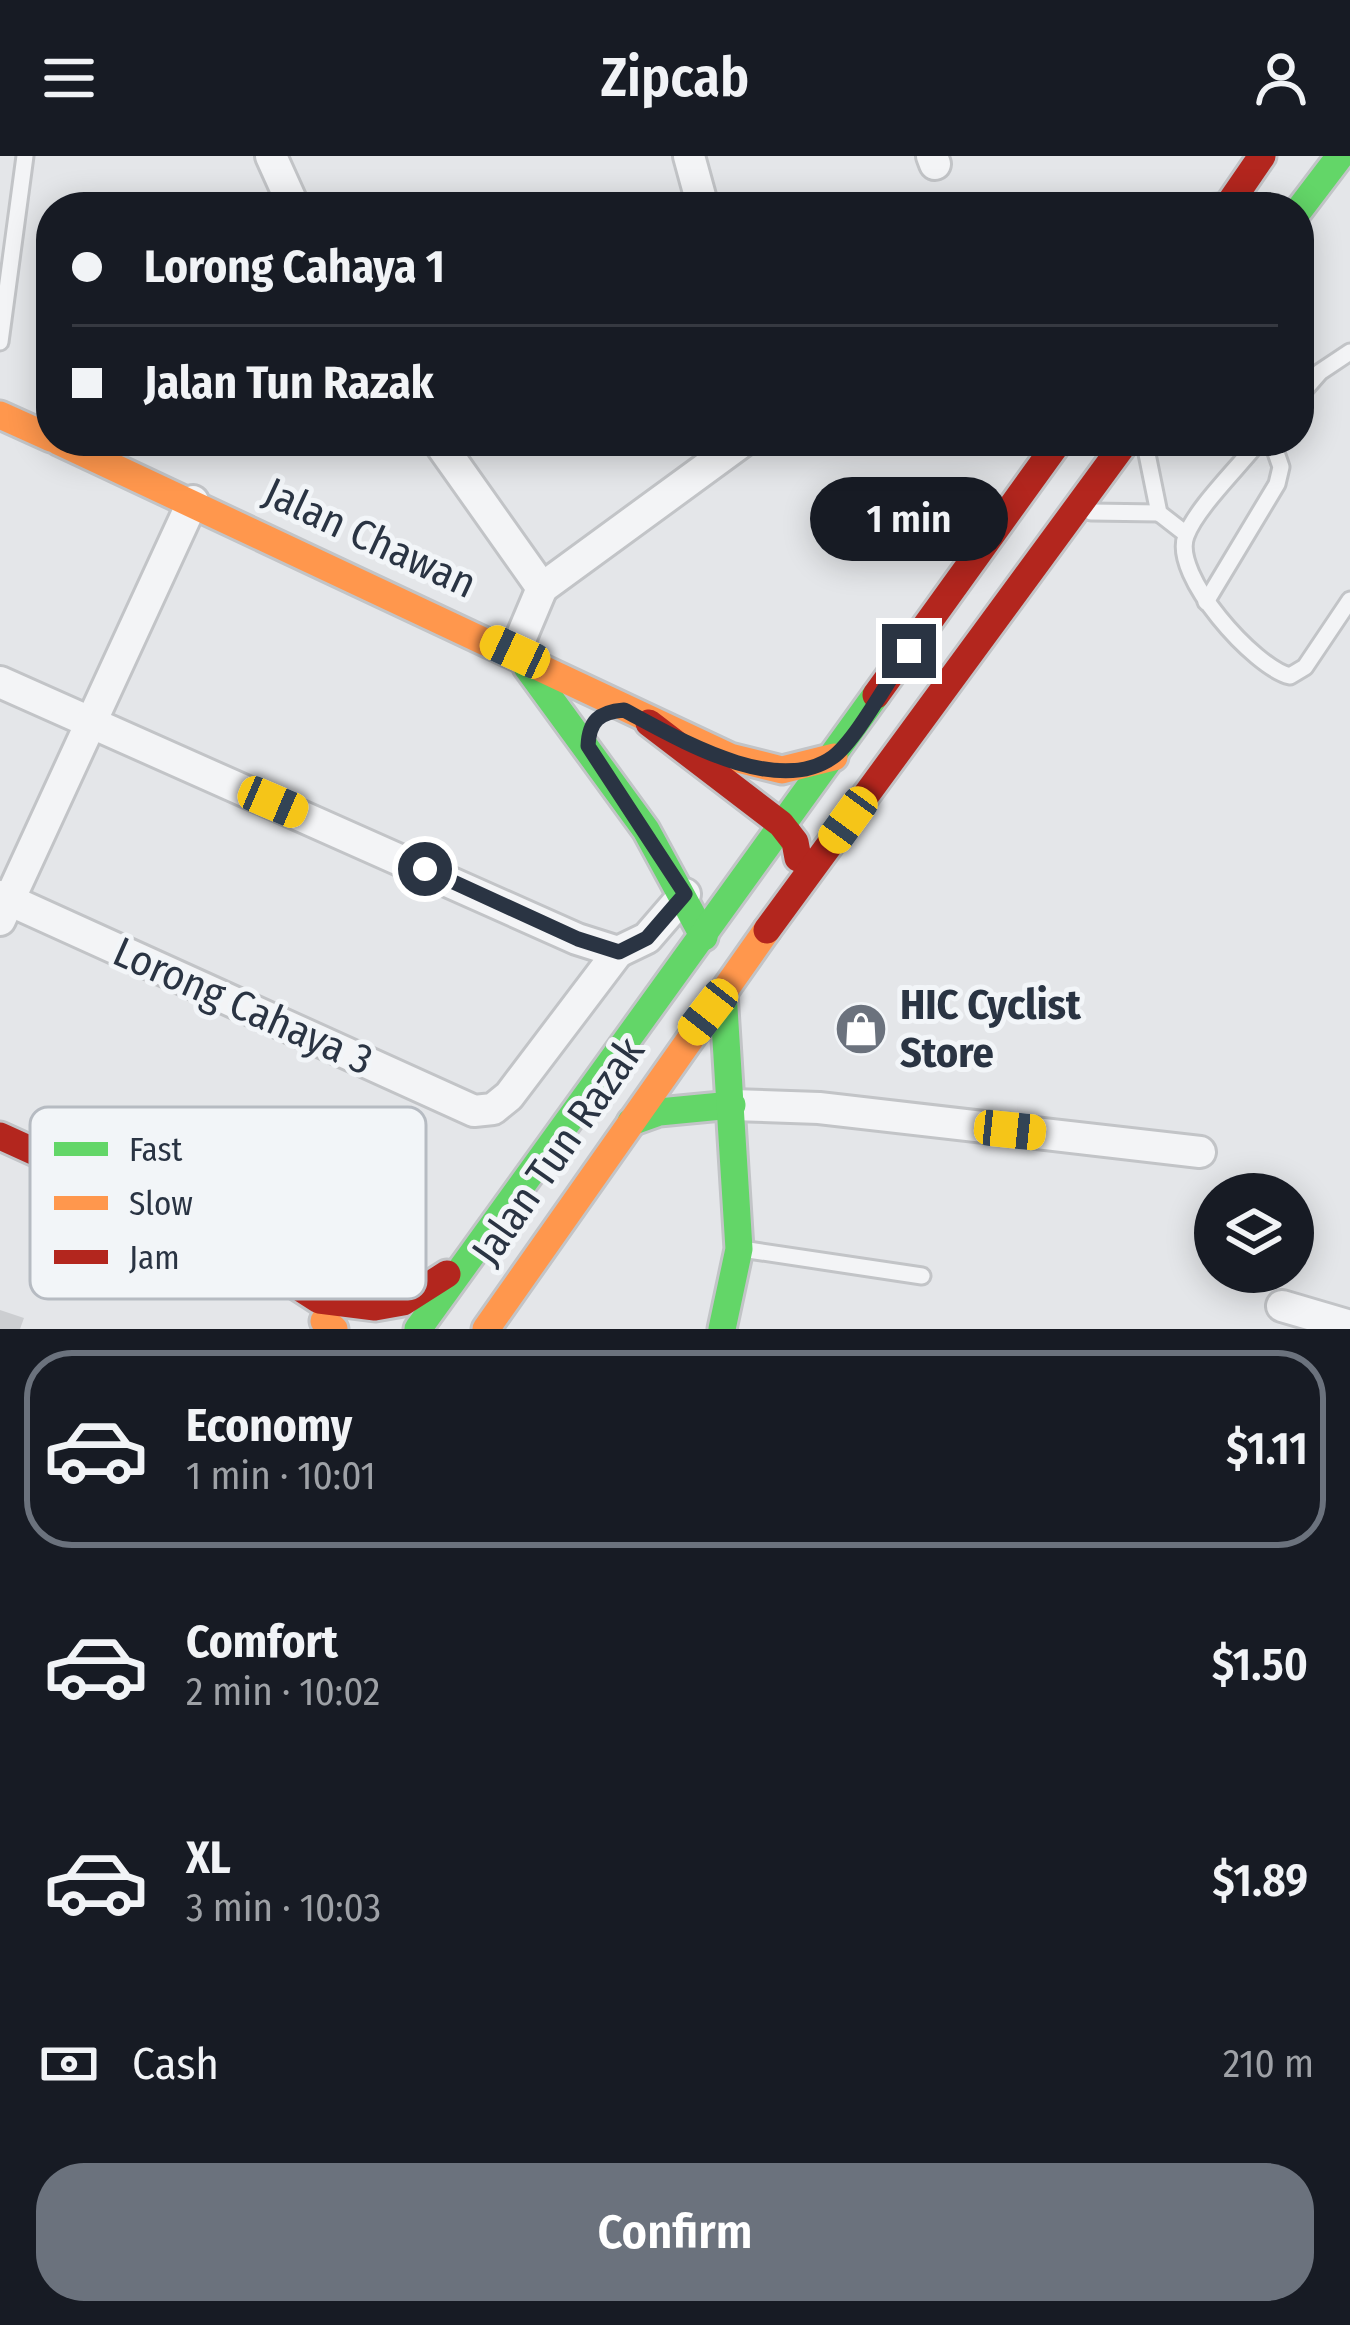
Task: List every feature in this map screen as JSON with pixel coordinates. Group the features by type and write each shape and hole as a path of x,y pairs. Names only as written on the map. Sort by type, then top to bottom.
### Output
{"main road":[{"path":"1236,192 1262,156"},
{"path":"1313,192 1340,156"},
{"name":"Jalan Chawan","path":"0,415 36,432"},
{"name":"Jalan Chawan","path":"90,456 515,652 637,716"},
{"name":"Jalan Tun Razak","path":"418,1329 1047,456"},
{"name":"Jalan Tun Razak","path":"486,1329 675,1055 1115,456"},
{"path":"515,652 588,746 685,894 704,937"},
{"path":"637,716 781,824 796,842 794,894"},
{"path":"588,746 589,728 596,718 637,716 778,772 796,772 834,757"},
{"path":"722,1329 739,1249 723,992"},
{"path":"453,1329 567,1176 675,1055"},
{"path":"631,1122 659,1112 732,1105"},
{"path":"0,1136 30,1150"},
{"path":"426,1288 467,1261"},
{"path":"302,1299 328,1326"},
{"path":"317,1299 375,1307 409,1299"}],"street":[{"path":"271,156 287,192"},
{"path":"688,156 699,192"},
{"path":"449,456 542,588"},
{"path":"515,652 542,588 722,456"},
{"path":"3,905 193,501"},
{"path":"0,682 578,939 619,952"},
{"name":"Lorong Cahaya 3","path":"3,905 474,1111 493,1109 509,1096 619,952 647,938 685,894"},
{"path":"732,1105 819,1108 1200,1152"},
{"path":"1282,1306 1350,1326"}],"lane":[{"path":"0,343 26,156"},
{"path":"1314,379 1350,352"},
{"path":"1148,456 1159,513"},
{"path":"1247,456 1186,534 1185,561 1206,602 1271,672 1289,676 1305,667 1350,600"},
{"path":"1206,602 1277,484 1281,467 1277,456"},
{"path":"1067,521 1098,510 1159,513 1186,534"},
{"path":"739,1249 922,1276"}],"building":[{"path":"0,1310 24,1318 20,1329 0,1329"}],"traffic: fast":[{"path":"1313,192 1340,156"},
{"path":"527,667 646,830 704,937"},
{"path":"418,1329 876,695"},
{"path":"722,1329 739,1249 723,992"},
{"path":"631,1122 659,1112 732,1105"}],"traffic: slow":[{"path":"0,415 36,431"},
{"path":"90,456 730,757 782,770 834,757"},
{"path":"486,1329 767,930"},
{"path":"324,1321 334,1329"}],"traffic: jam":[{"path":"1237,192 1262,156"},
{"path":"876,695 1048,456"},
{"path":"767,930 1115,456"},
{"path":"649,723 781,824 795,842 798,858"},
{"path":"0,1136 30,1150"},
{"path":"426,1287 447,1274"},
{"path":"317,1299 375,1307 408,1299"}],"place":[{"name":"HIC Cyclist Store","path":"861,1029"}],"route":[{"path":"425,869 578,939 619,952 647,938 685,894 588,746 589,728 596,718 607,711 624,710 730,757 778,772 796,772 834,757 909,651"}]}
